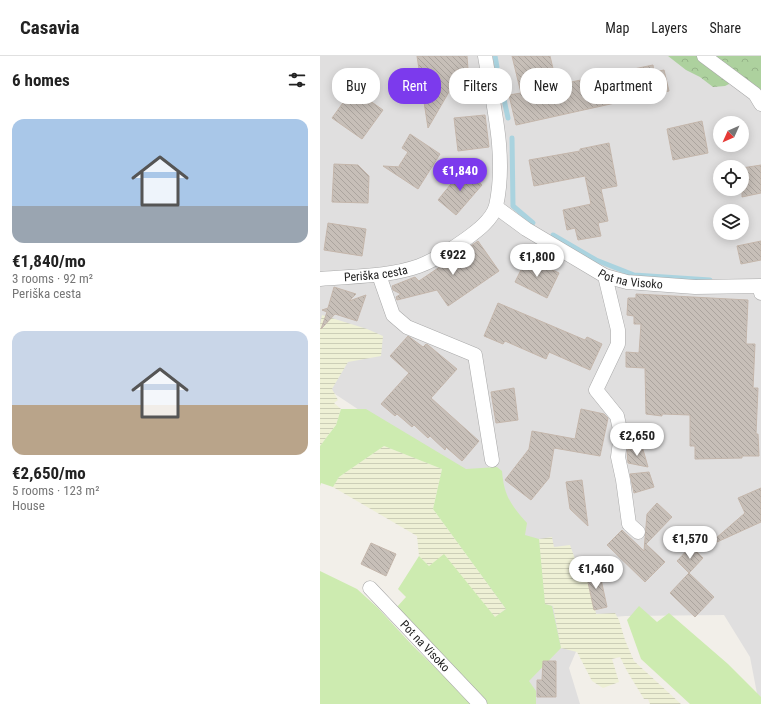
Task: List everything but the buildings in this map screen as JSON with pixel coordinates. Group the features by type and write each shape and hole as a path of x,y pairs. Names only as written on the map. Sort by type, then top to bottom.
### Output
{"street":[{"name":"Periška cesta","path":"320,279 379,275 419,266 455,246 482,228 496,208 499,174 497,129 485,56"},
{"path":"704,56 755,94 761,104"},
{"name":"Pot na Visoko","path":"496,208 526,229 604,276 627,282 694,287 761,288"},
{"path":"379,275 393,316 407,327 475,354 492,460"},
{"path":"604,276 618,330 618,344 596,390 617,416 621,434 618,457 630,524 638,532"},
{"name":"Pot na Visoko","path":"370,588 480,704"}],"shaded area":[{"path":"320,56 668,56 755,94 761,104 761,704 759,704 750,657 724,615 625,616 590,619 569,668 580,704 530,704 445,467 329,390 320,348"}],"green space":[{"path":"668,56 697,56 731,83 725,86 713,87 700,77 686,70"},
{"path":"711,56 761,56 761,96"},
{"path":"322,315 367,329 383,336 381,356 348,362 332,389 338,400 334,403 341,409 336,425 320,446 320,325"},
{"path":"341,409 366,409 466,469 497,467 502,471 504,487 509,500 527,523 525,535 539,539 545,604 552,606 561,648 529,681 536,691 536,704 483,704 396,608 406,597 398,589 419,556 429,566 444,554 495,617 506,609 433,509 442,469 384,446 339,477 333,487 321,483 320,486 320,446 336,425"},
{"path":"384,446 442,469 433,509 506,609 495,617 444,555 429,566 419,556 417,536 333,487 339,477"},
{"path":"552,537 554,547 570,545 578,567 589,571 596,614 615,613 634,661 681,704 650,704 648,699 644,699 620,657 612,659 619,682 603,688 592,681 577,652 561,648 553,606 545,604 540,552 539,539"},
{"path":"320,571 357,589 378,608 412,645 472,704 320,704"},
{"path":"639,606 657,622 669,613 728,664 761,697 761,704 690,704 641,659 627,620"}],"waterway":[{"path":"495,56 497,67"},
{"path":"505,104 508,118"},
{"path":"512,138 513,206 533,223"},
{"path":"553,235 596,260 634,275 710,280"}]}
